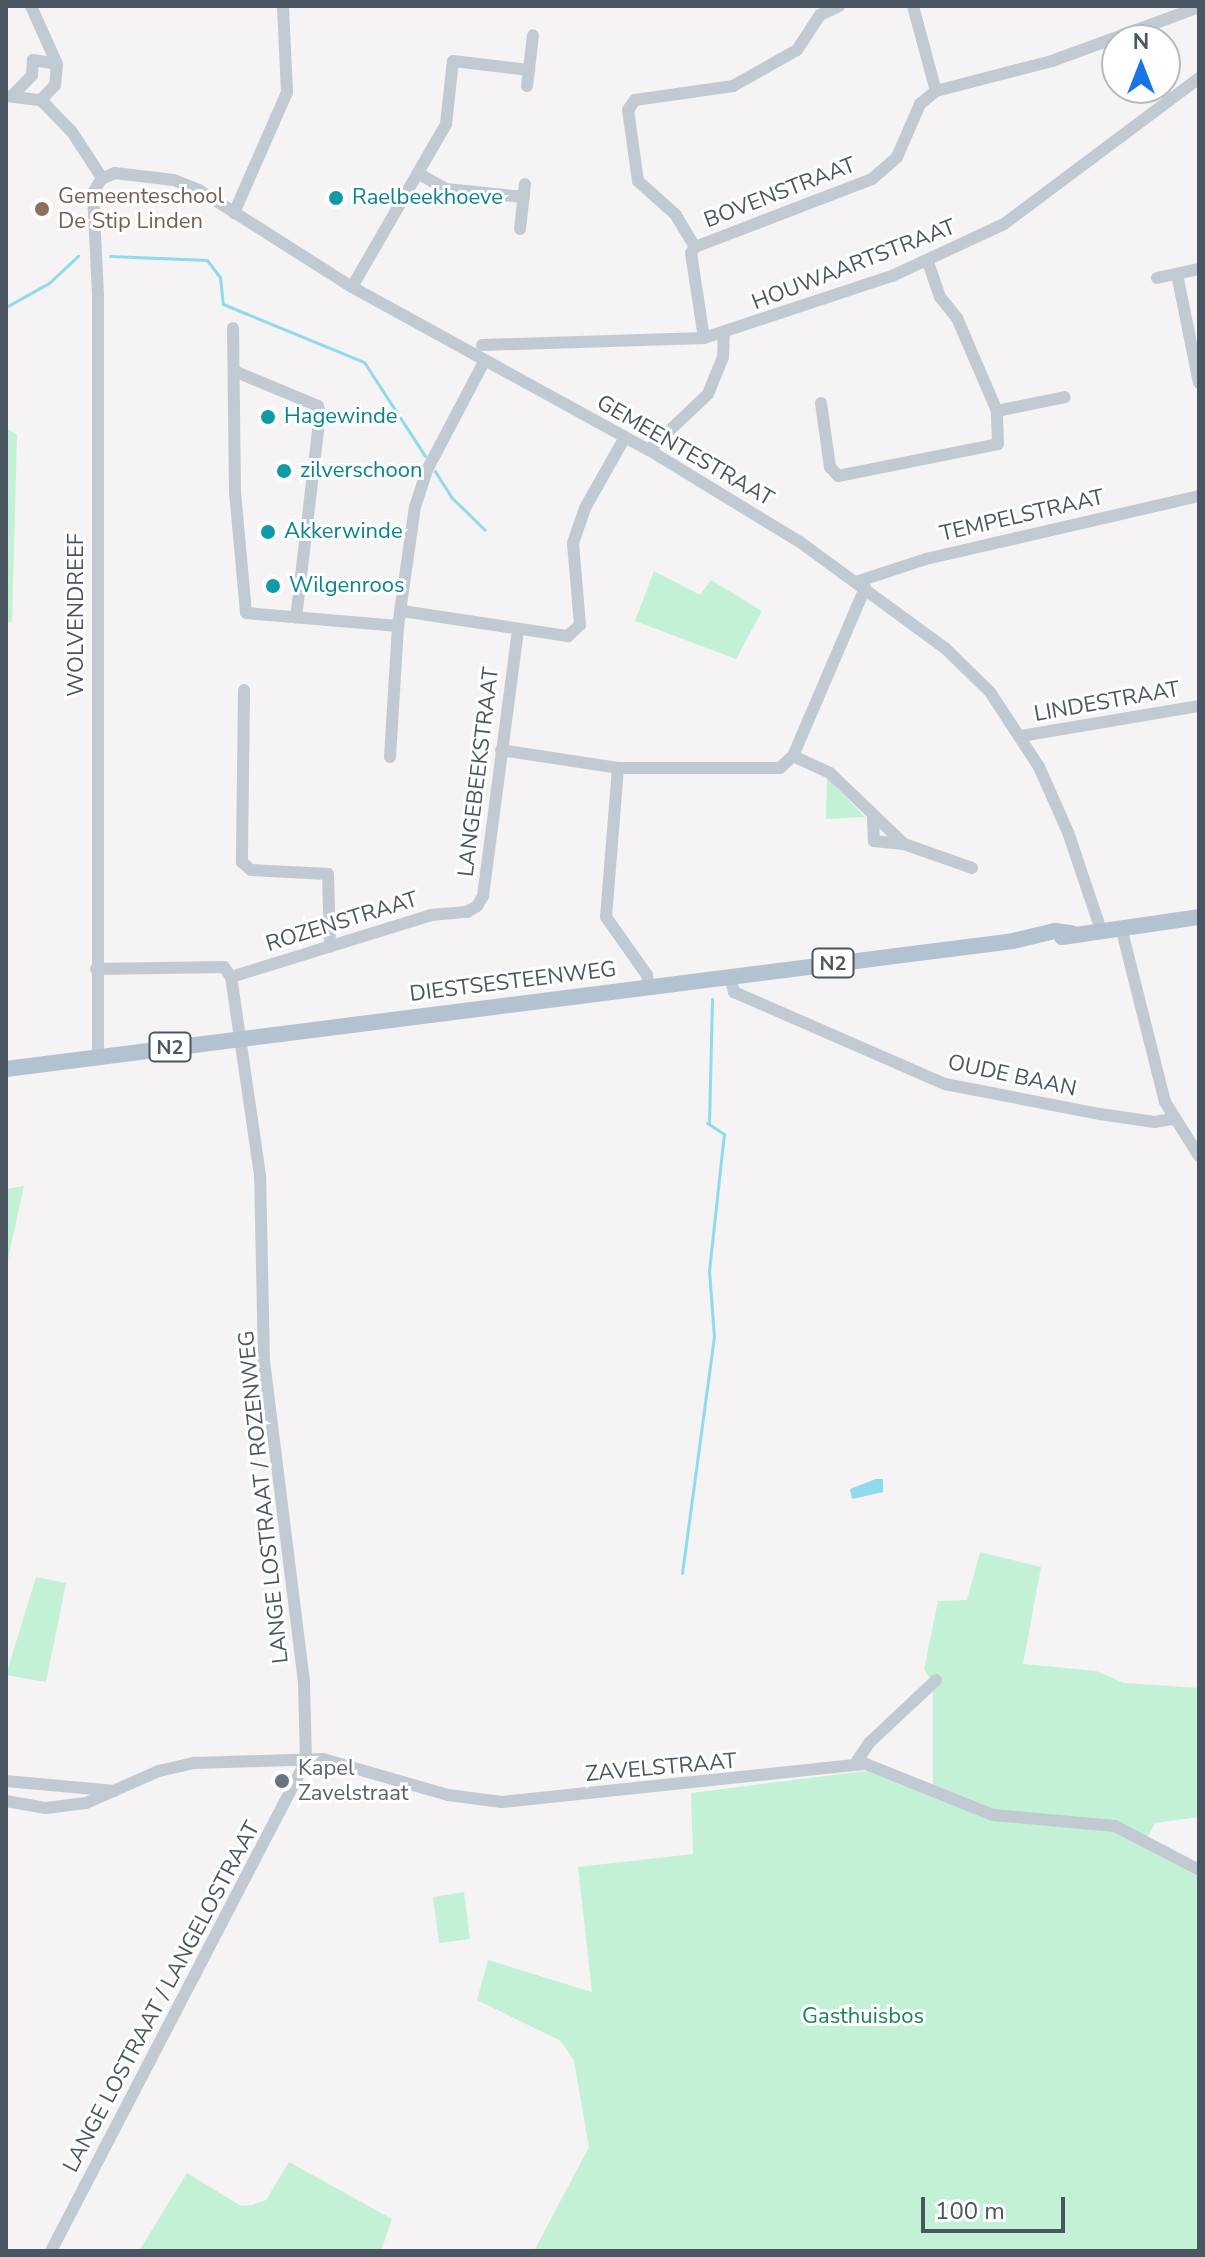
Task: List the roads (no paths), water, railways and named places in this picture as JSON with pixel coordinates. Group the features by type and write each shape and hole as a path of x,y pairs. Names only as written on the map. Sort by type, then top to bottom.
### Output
{"main road":[{"name":"DIESTSESTEENWEG","path":"6,1069 1025,939 1055,931 1072,933 1199,917"}],"street":[{"path":"31,6 57,71"},
{"path":"234,213 287,92 283,6"},
{"path":"695,247 676,215 638,181 628,110 635,100 733,86 797,50 820,15 839,6"},
{"path":"913,6 936,91 1052,61 1199,7"},
{"path":"527,86 533,35"},
{"path":"9,96 32,75 33,60 57,71"},
{"path":"352,287 446,124 453,61 529,70"},
{"path":"41,100 57,71"},
{"name":"HOUWAARTSTRAAT","path":"482,345 704,338 928,262 1037,202 1199,78"},
{"name":"BOVENSTRAAT","path":"704,338 691,253 695,247 872,179 897,157 920,104 936,91"},
{"path":"9,96 41,100 72,132 100,175"},
{"name":"GEMEENTESTRAAT","path":"100,175 115,173 174,180 234,213 352,287 649,450 861,585 967,668 1021,736 1060,811 1101,930"},
{"path":"419,174 446,189 524,197"},
{"name":"WOLVENDREEF","path":"98,1056 98,310 92,237 93,193 100,175"},
{"path":"520,229 525,184"},
{"path":"821,403 830,467 838,476 993,448 1000,436 997,411 957,318 940,297 928,262"},
{"path":"1157,278 1199,269"},
{"path":"1177,274 1199,383"},
{"path":"233,328 235,492 246,613 398,626"},
{"path":"649,450 708,394 723,357 724,333"},
{"path":"498,368 520,346"},
{"path":"390,757 398,626 415,507 427,470 485,360"},
{"path":"234,371 318,406 320,414 296,618"},
{"path":"997,411 1065,397"},
{"path":"402,611 518,631 568,636 580,625 573,543 585,508 625,437"},
{"name":"TEMPELSTRAAT","path":"861,585 899,566 1199,496"},
{"path":"501,750 618,768 780,768 793,756 861,585"},
{"name":"LANGEBEEKSTRAAT","path":"467,912 483,896 518,631"},
{"path":"244,690 242,862 251,870 328,874 330,947"},
{"name":"LINDESTRAAT","path":"1021,736 1199,706"},
{"path":"793,756 830,773 904,844 972,868"},
{"path":"618,768 606,917 647,975 649,987"},
{"name":"ROZENSTRAAT","path":"231,977 431,915 467,912"},
{"path":"1121,927 1173,1119 1199,1156"},
{"path":"96,969 224,967 231,977 241,1038"},
{"name":"OUDE BAAN","path":"730,977 734,992 945,1084 1100,1114 1154,1122 1173,1119"},
{"name":"LANGE LOSTRAAT / ROZENWEG","path":"241,1038 263,1200 264,1362 304,1682 306,1761"},
{"path":"855,1764 869,1743 936,1680"},
{"name":"ZAVELSTRAAT","path":"6,1801 58,1808 115,1791 184,1763 330,1760 448,1795 502,1802 795,1775 855,1764 880,1768 993,1815 1115,1826 1199,1870"},
{"name":"LANGE LOSTRAAT / LANGELOSTRAAT","path":"51,2251 306,1761"},
{"name":"ZAVELSTRAAT","path":"6,1781 115,1791"}],"water":[{"path":"883,1479 883,1492 852,1499 850,1489"}],"waterway":[{"path":"6,307 49,283 78,256"},
{"path":"110,256 207,260 220,277 223,304 364,362 425,456"},
{"path":"435,471 451,497 485,530"},
{"path":"709,1123 712,999"},
{"path":"682,1573 714,1337 709,1271 724,1134 707,1123"}],"place":[{"name":"Raelbeekhoeve","path":"336,198"},
{"name":"Gemeenteschool De Stip Linden","path":"42,209"},
{"name":"Hagewinde","path":"268,417"},
{"name":"zilverschoon","path":"284,471"},
{"name":"Akkerwinde","path":"268,532"},
{"name":"Wilgenroos","path":"273,586"},
{"name":"Kapel Zavelstraat","path":"282,1781"}],"park label":[{"name":"Gasthuisbos","path":"863,2017"}]}
